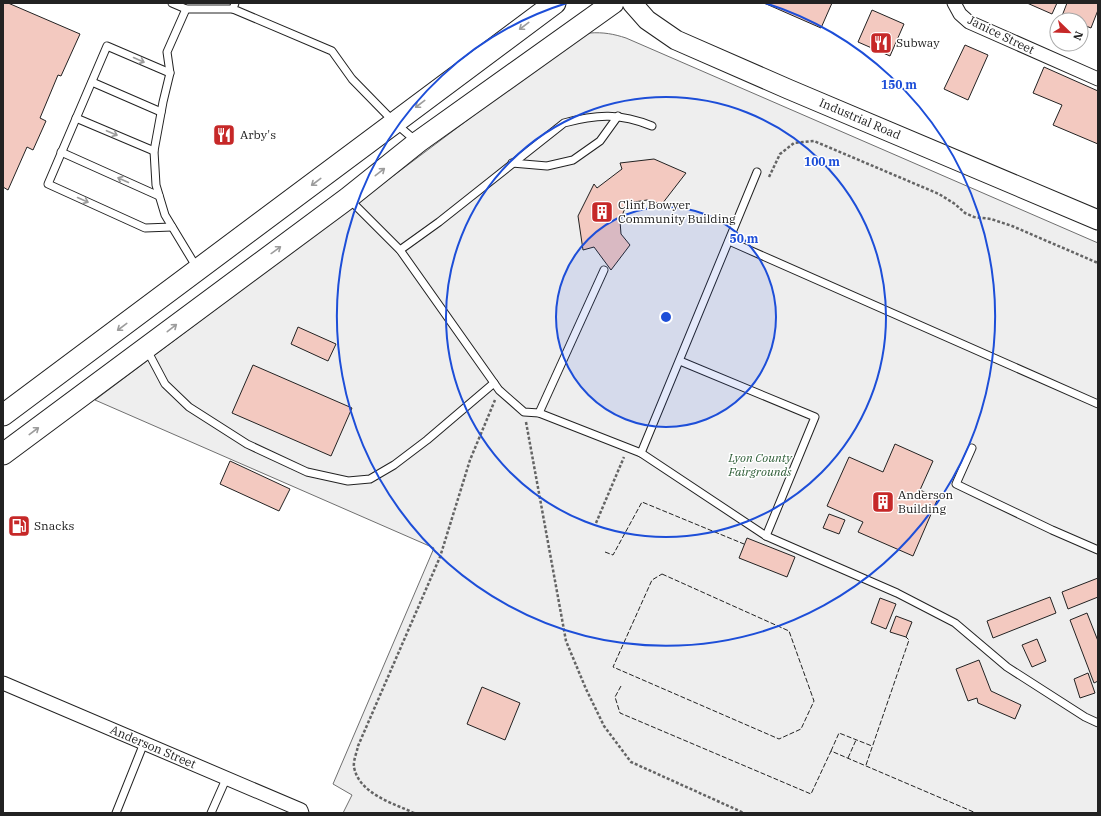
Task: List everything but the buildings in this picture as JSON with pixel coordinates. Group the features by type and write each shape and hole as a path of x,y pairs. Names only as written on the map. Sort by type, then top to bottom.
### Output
{"main road":[{"path":"3,415 555,3"},
{"path":"3,454 348,198 418,142 613,3"},
{"name":"Industrial Road","path":"632,3 647,20 676,40 1098,220"}],"street":[{"name":"Janice Street","path":"954,3 960,14 969,22 1098,79"},
{"name":"Anderson Street","path":"3,683 301,810 302,813"}],"lane":[{"path":"172,3 186,9 234,6 332,52 352,79 395,122 418,142"},
{"path":"186,9 167,52 170,73 154,151 156,185 165,215 198,270"},
{"path":"170,73 107,46 48,184 145,228 172,227"},
{"path":"92,82 161,112"},
{"path":"400,250 439,222 564,123 586,117 618,116 636,119 652,126"},
{"path":"512,163 547,166 572,160 600,141 618,116"},
{"path":"76,118 154,151"},
{"path":"62,152 159,196"},
{"path":"641,453 757,172"},
{"path":"348,198 400,250 499,390 524,412 539,413 641,453 766,536 897,593 955,623 1007,667 1085,717 1098,723"},
{"path":"729,241 1098,404"},
{"path":"539,413 604,270"},
{"path":"146,348 165,384 189,407 247,444 306,472 348,481 370,479 394,465 427,440 494,383"},
{"path":"680,361 816,417 766,536"},
{"path":"972,448 956,484 1052,530 1098,550"},
{"path":"116,813 144,743"},
{"path":"211,813 226,779"}],"path":[{"path":"769,177 780,154 794,143 814,141 939,194 955,204 965,213 974,217 991,219 1012,226 1098,263"},
{"path":"414,813 374,794 363,785 357,776 354,766 358,746 440,558 470,460 499,390"},
{"path":"524,412 566,641 586,689 604,726 631,762 744,813"},
{"path":"596,522 628,448"}],"green space":[{"name":"Lyon County Fairgrounds","path":"590,33 617,35 626,38 1098,243 1098,813 343,813 352,795 333,784 434,548 95,400 574,40"}],"fence":[{"path":"605,552 613,555 642,502 744,544"},
{"path":"662,574 789,631 814,701 801,729 779,739 613,667 652,580 662,574"},
{"path":"866,765 909,640 906,637"},
{"path":"621,686 615,697 620,713 811,794 831,751 976,813"},
{"path":"831,751 839,733 872,746"},
{"path":"848,758 856,740"}],"place":[{"name":"Subway","path":"881,43"},
{"name":"Arby's","path":"224,135"},
{"name":"Clint Bowyer Community Building","path":"602,212"},
{"name":"Anderson Building","path":"883,502"},
{"name":"Snacks","path":"19,526"}]}
